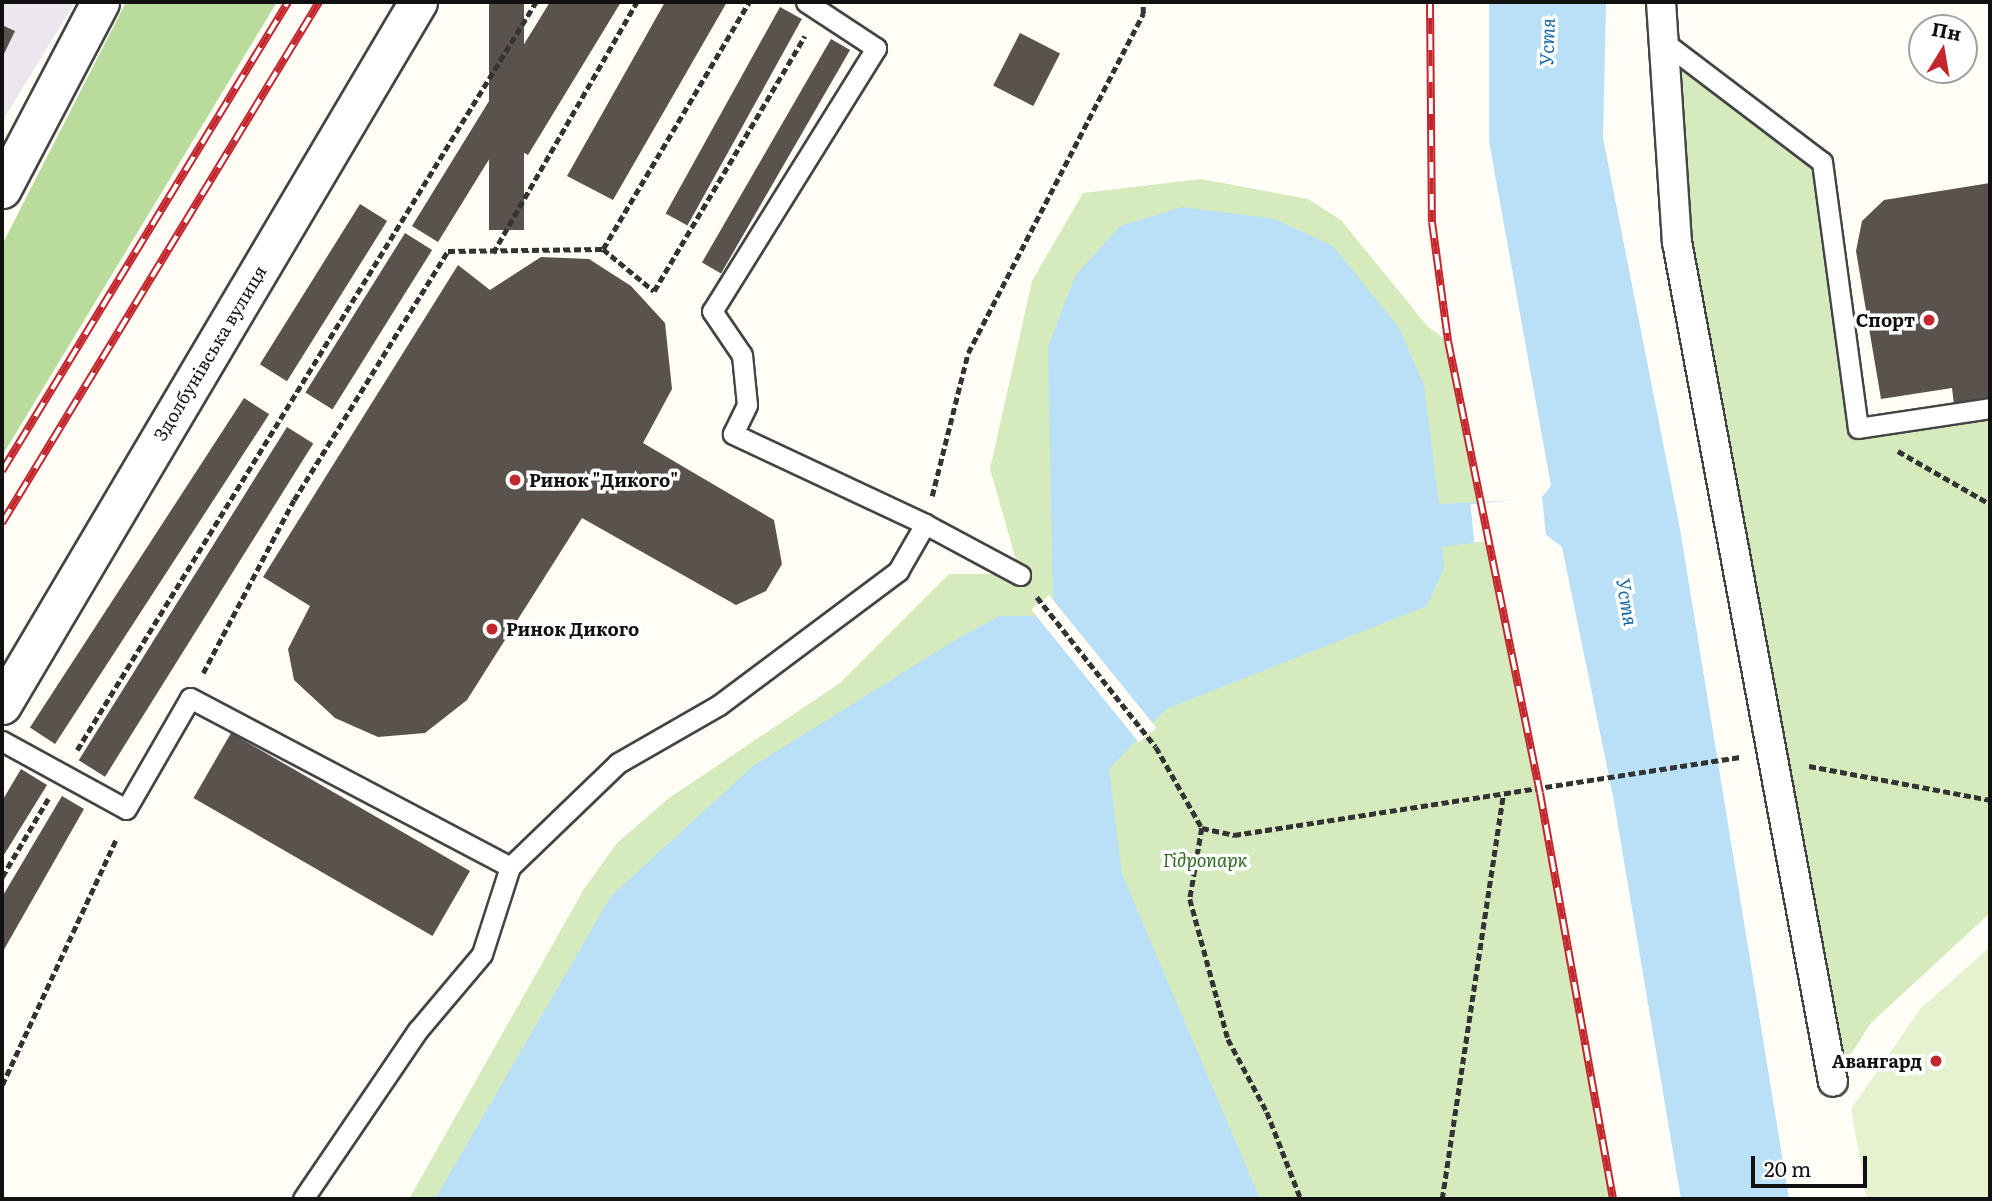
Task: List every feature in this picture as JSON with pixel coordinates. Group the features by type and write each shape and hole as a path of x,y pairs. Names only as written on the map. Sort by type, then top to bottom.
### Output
{"street":[{"path":"2,189 100,2"},
{"name":"Здолбунівська вулиця","path":"2,705 418,2"},
{"path":"1661,2 1660,38 1677,242 1833,1082"}],"lane":[{"path":"813,6 876,48 712,311 742,355 747,405 733,434 925,524 1020,575"},
{"path":"1660,38 1822,162 1858,428 1990,408"},
{"path":"303,1199 418,1030 482,954 510,867 618,763 719,705 898,571 925,524"},
{"path":"2,741 126,809 190,698 510,867"}],"path":[{"path":"2,877 62,774 536,2"},
{"path":"493,253 637,2"},
{"path":"603,249 749,2"},
{"path":"925,524 968,353 1143,14 1143,2"},
{"path":"190,698 294,500 448,251 493,253 548,246 603,249 654,291 813,6"},
{"path":"1858,428 1990,504"},
{"path":"1020,575 1156,747 1202,828 1191,899 1221,1014 1301,1199"},
{"path":"1202,828 1234,835 1503,794 1540,793 1772,752 1797,764 1990,800"},
{"path":"1442,1199 1503,794"},
{"path":"2,1085 111,856 126,809"}],"shaded area":[{"path":"2,2 75,2 2,122"}],"green space":[{"path":"126,2 277,2 2,456 2,245"},
{"path":"1660,39 1822,162 1858,428 1990,408 1990,913 1871,1023 1833,1082 1731,520"},
{"name":"Гідропарк","path":"1201,179 1308,199 1341,220 1428,327 1448,341 1540,793 1613,1199 409,1199 584,889 617,843 669,798 840,683 949,574 1020,574 990,469 1032,281 1083,193"},
{"name":"Авангард","path":"1990,947 1990,1199 1867,1199 1851,1109 1921,1008"}],"water":[{"name":"Гідропарк","path":"1489,2 1606,2 1603,138 1680,529 1789,1199 1681,1199 1613,796 1562,547 1544,533 1442,547 1444,568 1427,606 1166,709 1109,769 1122,874 1260,1199 435,1199 611,896 753,766 960,637 1000,616 1035,616 1053,598 1048,347 1075,276 1120,226 1182,207 1275,219 1333,246 1399,328 1424,385 1439,504 1540,499 1551,486 1489,141"}],"pier":[{"path":"1542,497 1546,535 1474,542 1470,505"},
{"path":"1049,595 1157,728 1139,742 1031,609"}],"building":[{"path":"489,2 524,2 524,230 489,230"},
{"path":"550,2 621,2 528,155 501,140 438,242 412,226"},
{"path":"665,2 727,2 613,200 567,176"},
{"path":"780,7 802,19 687,226 666,213"},
{"path":"2,25 15,31 2,58"},
{"path":"1020,33 1060,53 1033,106 993,86"},
{"path":"831,39 850,50 721,273 702,262"},
{"name":"Спорт","path":"1990,183 1990,399 1954,405 1952,388 1881,399 1856,251 1862,221 1884,200"},
{"path":"360,204 387,221 287,381 260,364"},
{"path":"405,233 432,250 333,409 305,392"},
{"name":"Ринок \"Дикого\"","path":"541,257 589,259 631,286 665,323 672,389 643,443 774,520 782,564 766,591 736,605 582,518 467,700 425,733 378,737 335,718 294,680 288,649 310,606 263,577 458,265 490,290"},
{"path":"244,398 269,414 55,744 30,728"},
{"path":"287,427 313,443 105,777 79,760"},
{"path":"231,733 470,871 433,936 194,798"},
{"path":"21,769 47,785 2,858 2,801"},
{"path":"62,796 84,809 2,953 2,897"}],"railway":[{"path":"2,471 288,2"},
{"path":"2,523 319,2"},
{"path":"1430,2 1432,222 1448,341 1540,793 1613,1199"}],"place":[{"name":"Спорт","path":"1929,320"},
{"name":"Ринок \"Дикого\"","path":"515,480"},
{"name":"Ринок Дикого","path":"492,629"},
{"name":"Авангард","path":"1936,1061"}],"water label":[{"name":"Устя","path":"1547,42"},
{"name":"Устя","path":"1627,602"}]}
